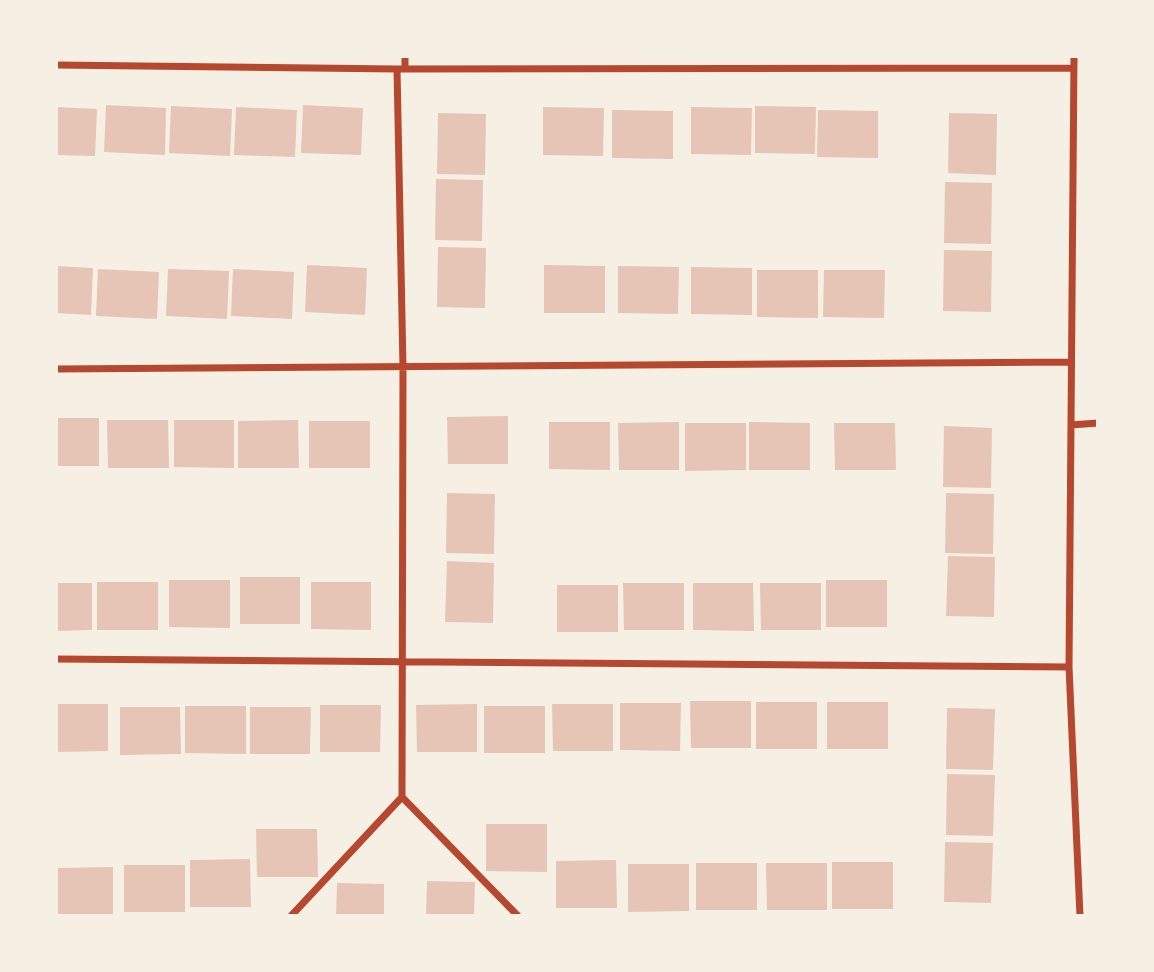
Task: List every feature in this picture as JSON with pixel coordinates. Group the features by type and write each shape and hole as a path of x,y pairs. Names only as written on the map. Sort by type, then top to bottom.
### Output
{"street":[{"path":"291,916 402,797 401,69 405,56"},
{"path":"1074,56 1069,667 1080,916"},
{"path":"56,65 401,69 1074,68"},
{"path":"56,369 1072,362"},
{"path":"1071,425 1098,423"},
{"path":"56,659 1069,667"},
{"path":"402,797 518,916"}],"building":[{"path":"106,105 166,108 165,155 104,152"},
{"path":"303,105 363,108 361,155 301,153"},
{"path":"171,106 232,109 230,156 169,153"},
{"path":"755,106 816,107 815,154 755,153"},
{"path":"56,107 97,109 95,156 56,155"},
{"path":"236,107 297,110 295,157 234,155"},
{"path":"543,107 604,108 603,156 543,155"},
{"path":"691,107 752,108 751,155 691,154"},
{"path":"612,110 673,111 673,159 612,158"},
{"path":"818,110 878,111 878,158 817,157"},
{"path":"438,113 486,114 485,175 437,174"},
{"path":"949,113 997,114 996,175 948,173"},
{"path":"436,179 483,180 482,241 435,240"},
{"path":"945,182 992,183 991,244 944,243"},
{"path":"438,247 486,248 485,308 437,307"},
{"path":"944,250 992,251 991,312 943,311"},
{"path":"307,265 367,268 365,315 305,312"},
{"path":"544,265 605,266 605,313 544,313"},
{"path":"56,266 93,268 91,315 56,313"},
{"path":"618,266 679,267 678,314 618,313"},
{"path":"691,267 752,268 752,315 691,314"},
{"path":"98,269 159,272 157,319 96,316"},
{"path":"168,269 229,271 227,319 166,316"},
{"path":"233,269 294,272 292,319 231,316"},
{"path":"757,270 818,270 818,318 757,317"},
{"path":"824,270 885,270 884,318 823,317"},
{"path":"508,416 508,464 448,464 447,417"},
{"path":"56,418 99,418 99,466 56,466"},
{"path":"107,420 168,420 169,468 108,468"},
{"path":"174,420 234,420 234,468 174,467"},
{"path":"298,420 299,468 238,468 238,421"},
{"path":"309,421 370,421 370,468 309,468"},
{"path":"549,422 610,422 610,470 549,469"},
{"path":"679,422 679,470 619,470 618,423"},
{"path":"749,422 810,423 810,470 749,470"},
{"path":"685,423 746,423 746,470 685,471"},
{"path":"834,423 895,423 896,470 835,470"},
{"path":"944,426 992,428 991,488 943,487"},
{"path":"447,493 495,494 494,554 446,553"},
{"path":"946,493 994,494 993,554 945,553"},
{"path":"948,556 995,557 994,617 946,616"},
{"path":"447,561 494,563 493,623 445,622"},
{"path":"240,577 300,577 300,624 240,624"},
{"path":"169,580 230,580 230,628 169,627"},
{"path":"826,580 887,580 887,627 826,627"},
{"path":"97,582 158,582 158,630 97,630"},
{"path":"311,582 371,582 371,630 311,629"},
{"path":"56,583 92,583 92,630 56,631"},
{"path":"623,583 684,583 684,630 624,630"},
{"path":"693,583 753,583 754,631 693,630"},
{"path":"760,583 821,583 821,630 761,630"},
{"path":"557,585 618,585 618,632 557,632"},
{"path":"690,701 751,701 751,748 691,748"},
{"path":"756,702 817,702 817,749 756,749"},
{"path":"827,702 888,702 888,749 827,749"},
{"path":"620,703 681,703 680,751 620,750"},
{"path":"56,704 108,704 108,751 56,752"},
{"path":"477,704 477,752 417,752 416,705"},
{"path":"552,704 613,704 613,751 553,751"},
{"path":"320,705 381,705 380,752 320,752"},
{"path":"185,706 246,706 246,754 185,753"},
{"path":"484,706 545,706 545,753 484,753"},
{"path":"120,707 180,707 181,754 120,755"},
{"path":"250,707 311,707 310,754 250,754"},
{"path":"947,708 995,709 993,770 946,769"},
{"path":"947,774 995,775 993,836 946,835"},
{"path":"486,824 547,824 547,872 486,871"},
{"path":"256,829 317,829 318,877 257,877"},
{"path":"945,842 993,843 991,903 944,902"},
{"path":"250,859 251,907 190,907 190,860"},
{"path":"616,860 617,908 556,908 556,861"},
{"path":"832,862 893,862 893,909 832,909"},
{"path":"696,863 757,863 757,910 696,910"},
{"path":"766,863 827,863 827,910 767,910"},
{"path":"628,864 689,864 689,911 628,912"},
{"path":"124,865 185,865 185,912 124,912"},
{"path":"113,867 113,915 56,915 56,868"},
{"path":"427,881 475,882 474,916 426,916"},
{"path":"337,883 384,884 384,916 336,916"}]}
